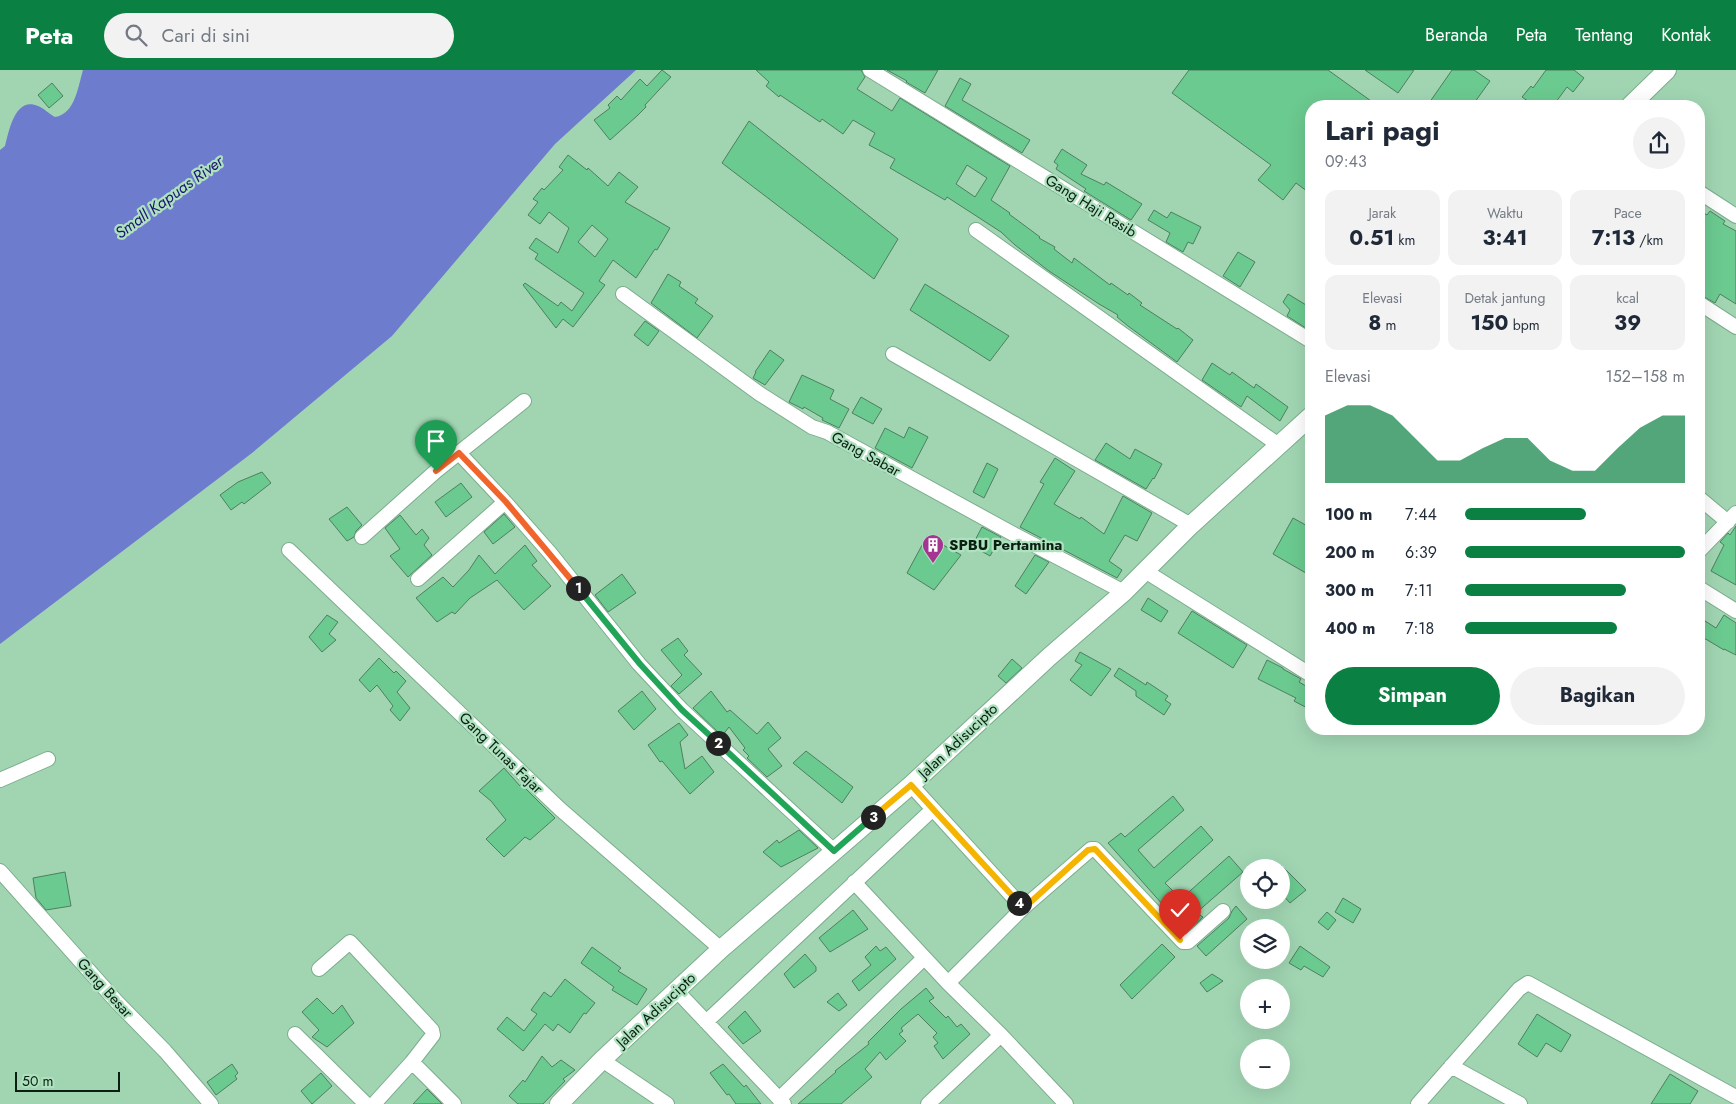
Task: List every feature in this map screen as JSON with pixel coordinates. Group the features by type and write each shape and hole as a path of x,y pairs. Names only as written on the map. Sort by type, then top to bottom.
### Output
{"main road":[{"path":"1636,100 1667,70"},
{"name":"Jalan Adisucipto","path":"559,1104 602,1060 676,990 911,785 1049,657 1124,592 1191,525 1305,422"}],"street":[{"name":"Gang Haji Rasib","path":"870,70 1305,337"},
{"path":"1705,196 1736,216"},
{"path":"976,230 1280,446"},
{"name":"Gang Sabar","path":"623,294 760,394 812,427 827,432 1124,592"},
{"path":"1705,307 1736,326"},
{"path":"893,354 1191,525"},
{"path":"362,537 436,471 524,401"},
{"path":"459,453 506,502 640,664 682,710 834,851"},
{"path":"418,579 506,502"},
{"path":"1705,502 1732,518 1705,546"},
{"name":"Gang Tunas Fajar","path":"288,550 560,808 721,949"},
{"path":"1145,571 1305,671"},
{"path":"1705,592 1736,611"},
{"path":"0,780 48,759"},
{"path":"911,785 1024,908"},
{"path":"706,1022 933,809"},
{"path":"948,983 1024,908 1091,849 1095,849 1184,942 1188,942 1224,911"},
{"name":"Gang Besar","path":"0,871 116,1002 164,1051 211,1104"},
{"path":"854,882 924,958 1066,1104"},
{"path":"319,970 350,942 432,1030 432,1035 412,1062 374,1104"},
{"path":"676,990 782,1102 924,958"},
{"path":"1418,1104 1522,986 1531,983 1736,1097"},
{"path":"295,1034 366,1104"},
{"path":"928,1104 1001,1036"},
{"path":"602,1060 667,1104"},
{"path":"412,1062 454,1104"},
{"path":"1451,1066 1520,1104"}],"water":[{"name":"Small Kapuas River","path":"83,70 636,70 555,144 392,336 252,453 0,644 0,150 5,146 14,117 24,106 30,104 38,106 55,117 67,111 75,99"}],"building":[{"path":"662,70 671,77 645,105 646,107 610,140 594,120 610,108 608,105 617,96 621,100 640,79 647,86"},
{"path":"756,70 861,70 865,77 857,89 892,111 900,98 1010,166 991,200 1010,213 1039,238 1055,247 1054,249 1072,263 1074,258 1110,285 1111,283 1128,295 1129,293 1142,303 1140,305 1178,328 1193,340 1177,362 1128,326 1117,317 1118,315 1049,271 1001,232 947,197 945,200 890,168 895,159 869,145 875,133 853,120 843,134 822,119 820,122 780,95 779,97 766,86 769,82","holes":["967,165 987,178 975,197 956,184"]},
{"path":"887,70 938,70 925,93"},
{"path":"1189,70 1328,70 1370,100 1305,100 1305,190 1296,183 1283,200 1258,180 1271,165 1172,93"},
{"path":"1365,70 1414,70 1398,93"},
{"path":"1452,70 1474,70 1490,81 1476,100 1431,100"},
{"path":"1546,70 1574,70 1584,78 1573,92 1567,87 1557,100 1526,100 1522,97 1531,86 1533,88"},
{"path":"960,78 971,84 962,100 1030,140 1022,153 945,106"},
{"path":"52,83 63,96 49,108 38,95"},
{"path":"749,121 898,239 874,279 722,163"},
{"path":"1062,149 1087,165 1081,174 1104,185 1106,182 1142,204 1131,220 1084,191 1086,189 1056,169 1058,165 1054,162"},
{"path":"568,155 587,170 588,168 608,186 619,172 638,187 625,202 670,228 657,250 655,249 636,278 613,260 599,281 605,285 573,327 563,319 556,328 523,285 525,283 558,306 561,302 572,311 584,293 535,259 538,254 529,248 536,238 558,253 569,228 549,212 540,224 528,215 538,202 533,199 542,188 544,190 563,170 559,167","holes":["592,225 608,239 595,257 578,242"]},
{"path":"1154,210 1167,218 1171,212 1201,227 1193,244 1188,242 1183,252 1166,242 1170,233 1148,220"},
{"path":"1710,211 1725,221 1723,224 1736,231 1736,304 1720,294 1715,303 1705,297 1705,214 1707,215"},
{"path":"1238,252 1255,262 1240,287 1223,276"},
{"path":"668,274 681,282 679,286 698,299 695,303 713,316 697,338 651,303"},
{"path":"925,284 1009,336 990,361 910,310"},
{"path":"1288,294 1305,304 1305,327 1287,316 1290,310 1283,302"},
{"path":"645,321 659,331 648,346 634,335"},
{"path":"770,350 784,360 765,385 753,378"},
{"path":"1212,363 1230,375 1232,372 1254,388 1256,384 1288,407 1280,421 1247,396 1241,407 1202,380"},
{"path":"802,375 834,390 830,399 849,409 839,428 822,420 823,418 804,407 803,409 789,402"},
{"path":"861,397 882,409 873,424 852,413"},
{"path":"909,427 928,437 912,468 875,448 885,428 904,438"},
{"path":"1106,443 1130,459 1135,449 1162,464 1146,489 1095,460"},
{"path":"1055,458 1075,471 1054,504 1080,519 1081,517 1104,534 1123,496 1152,513 1137,541 1125,535 1109,561 1122,570 1117,578 1020,527 1044,484 1040,482"},
{"path":"987,463 998,469 984,498 973,492"},
{"path":"262,472 271,483 244,504 242,502 231,510 220,495 238,482"},
{"path":"461,483 472,497 446,517 435,502"},
{"path":"347,507 362,525 356,531 354,537 347,541 329,519"},
{"path":"504,514 515,527 493,544 484,532"},
{"path":"400,515 416,535 422,529 429,538 424,545 432,555 408,577 390,556 400,549 385,528"},
{"path":"1293,518 1305,525 1305,573 1273,554"},
{"path":"1736,526 1736,585 1711,571 1724,545 1720,542 1728,533 1730,535"},
{"path":"982,527 1001,537 990,556 972,546"},
{"name":"SPBU Pertamina","path":"927,536 961,555 934,590 907,573"},
{"path":"525,545 537,561 532,565 551,586 524,610 497,580 470,598 455,614 452,612 437,622 416,598 443,577 453,587 469,570 479,555 495,574"},
{"path":"1035,555 1049,562 1026,594 1015,586"},
{"path":"622,574 636,593 608,612 595,595"},
{"path":"1148,598 1168,611 1161,622 1141,610"},
{"path":"1192,611 1247,645 1233,668 1178,633"},
{"path":"327,615 338,622 329,634 336,640 322,652 309,637"},
{"path":"1724,615 1736,623 1736,655 1705,639 1705,621 1716,628"},
{"path":"678,638 688,651 684,655 702,674 679,694 671,686 682,675 661,650"},
{"path":"1080,652 1111,669 1091,696 1070,680 1082,665 1075,661"},
{"path":"379,658 394,673 396,671 406,681 397,692 410,708 400,721 390,710 393,706 377,685 370,692 359,680"},
{"path":"1012,659 1022,668 1006,683 998,676"},
{"path":"1267,660 1283,668 1301,679 1299,682 1305,686 1305,707 1294,701 1296,698 1258,679"},
{"path":"1119,668 1146,685 1147,682 1168,696 1165,700 1171,704 1164,715 1136,696 1136,691 1114,676"},
{"path":"642,691 656,709 634,730 618,711"},
{"path":"711,691 727,712 730,710 757,734 768,722 781,738 768,749 782,766 767,777 747,758 749,756 743,750 745,748 729,727 722,736 693,708"},
{"path":"679,723 688,735 680,742 685,769 702,756 714,772 690,794 662,761 660,762 648,745"},
{"path":"806,751 853,787 842,803 793,763"},
{"path":"504,768 520,786 521,784 555,818 530,840 525,837 504,857 486,839 506,820 491,801 479,791"},
{"path":"1173,796 1184,810 1138,850 1154,868 1201,826 1213,840 1165,883 1181,899 1229,856 1240,869 1240,875 1196,913 1203,917 1187,932 1108,843 1121,833 1125,837"},
{"path":"799,830 818,848 781,867 763,852 777,840 779,843"},
{"path":"65,872 71,906 46,910 36,898 33,878"},
{"path":"1290,874 1306,890 1290,903"},
{"path":"1343,898 1361,909 1353,923 1335,912"},
{"path":"1236,906 1247,919 1240,919 1240,925 1206,956 1197,946 1229,918"},
{"path":"853,910 868,929 830,952 819,938"},
{"path":"1327,912 1336,920 1328,930 1318,922"},
{"path":"1162,944 1175,957 1132,999 1120,985"},
{"path":"876,946 880,951 886,947 896,959 859,991 852,981 871,965 865,957"},
{"path":"1300,946 1330,967 1323,977 1304,966 1301,970 1290,964"},
{"path":"592,947 621,968 618,971 647,989 637,1005 612,990 614,987 581,963"},
{"path":"805,954 816,967 816,971 794,988 784,974"},
{"path":"1212,974 1223,981 1207,992 1200,983"},
{"path":"565,979 595,1003 586,1014 584,1013 570,1033 558,1024 553,1031 545,1024 523,1051 497,1029 507,1017 524,1031 537,1014 531,1010 544,992 551,997"},
{"path":"926,988 934,998 929,1001 946,1018 948,1016 957,1027 961,1024 970,1034 943,1059 934,1046 938,1043 933,1037 937,1033 918,1014 901,1028 903,1031 899,1034 906,1041 886,1060 880,1052 865,1069 872,1077 841,1104 798,1104 869,1044 868,1042 901,1009"},
{"path":"838,993 847,1005 839,1011 827,1002"},
{"path":"317,998 333,1014 342,1005 354,1023 327,1047 312,1037 319,1030 302,1012"},
{"path":"745,1011 761,1031 743,1044 728,1027"},
{"path":"1537,1014 1571,1035 1561,1052 1546,1043 1537,1057 1518,1044"},
{"path":"542,1056 552,1067 561,1060 575,1070 563,1079 565,1081 543,1104 518,1104 509,1096 523,1080 525,1082"},
{"path":"232,1064 238,1073 235,1076 237,1079 216,1095 207,1082"},
{"path":"723,1064 744,1087 746,1085 761,1104 736,1104 729,1094 727,1095 710,1073"},
{"path":"321,1073 332,1086 312,1104 301,1091"},
{"path":"1670,1074 1698,1091 1690,1104 1651,1104"},
{"path":"427,1089 442,1104 413,1104"}],"place":[{"name":"SPBU Pertamina","path":"933,564"}],"route":[{"path":"436,471 459,453 506,502 640,664 682,710 834,851 911,785 1024,908 1088,850 1095,849 1180,940"}]}
